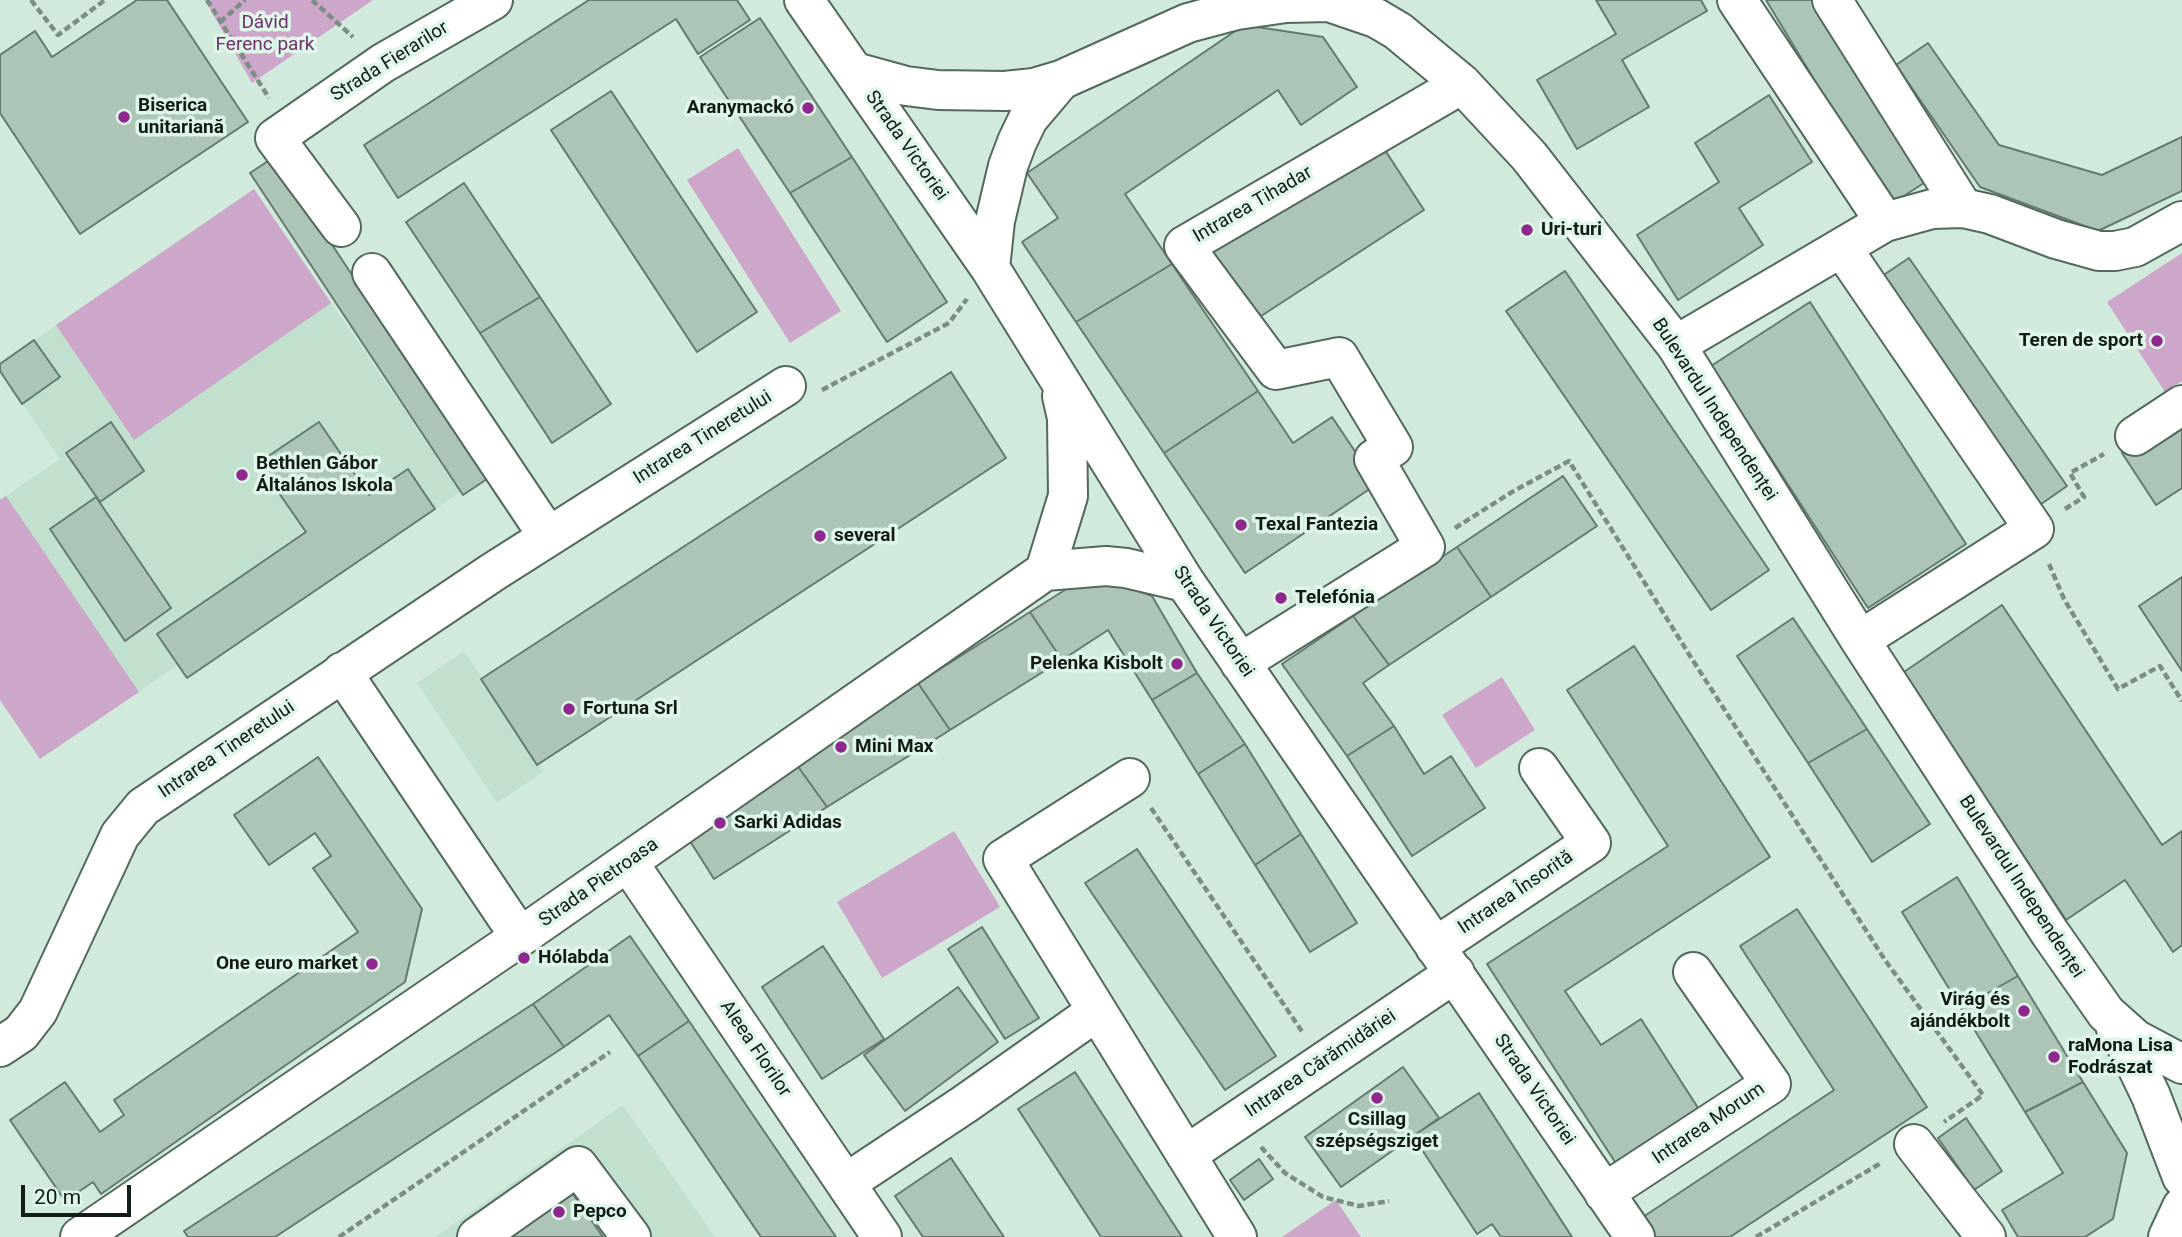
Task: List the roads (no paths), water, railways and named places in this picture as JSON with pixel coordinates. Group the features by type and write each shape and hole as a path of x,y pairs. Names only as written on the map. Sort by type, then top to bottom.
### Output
{"street":[{"name":"Strada Fierarilor","path":"341,227 275,138 383,63 493,0"},
{"name":"Strada Victoriei","path":"804,0 990,268 1185,582 1635,1237"},
{"path":"1737,0 1885,222"},
{"path":"1832,0 1963,208"},
{"name":"Bulevardul Independenței","path":"855,72 906,86 970,92 1024,89 1062,80 1188,23 1237,10 1286,4 1329,1 1376,18 1398,31 1462,84 1529,156 1676,345 1860,640 2050,933 2106,1013 2135,1039 2182,1064"},
{"name":"Bulevardul Independenței","path":"990,268 995,221 1008,166 1017,142 1028,119 1062,80"},
{"name":"Intrarea Tihadar","path":"1240,663 1424,547 1374,459 1394,447 1339,357 1276,370 1184,246 1462,84"},
{"path":"1676,345 1885,222 1932,209 1963,208 1990,214 2056,239 2099,251 2135,247 2182,221"},
{"path":"1842,248 2034,529 1860,640"},
{"path":"372,273 548,536"},
{"path":"1057,378 1067,418 1068,496 1045,571 1106,566 1185,582"},
{"name":"Intrarea Tineretului","path":"0,1047 21,1033 38,1012 120,835 143,807 548,536 786,386"},
{"path":"2135,436 2182,405"},
{"name":"Strada Pietroasa","path":"88,1235 1045,571"},
{"path":"342,672 520,937"},
{"name":"Intrarea Însorită","path":"1445,960 1591,843 1539,768"},
{"path":"1130,778 1003,859 1237,1237"},
{"name":"Aleea Florilor","path":"628,862 882,1237"},
{"name":"Intrarea Cărămidăriei","path":"1186,1155 1323,1062 1445,960"},
{"name":"Intrarea Morum","path":"1604,1193 1772,1084 1693,972"},
{"path":"846,1183 965,1104 1097,1011"},
{"path":"2106,1013 2129,1048 2151,1096 2182,1177"},
{"path":"1914,1144 1986,1237"},
{"path":"477,1237 578,1166 631,1237"},
{"path":"2168,1237 2182,1207"}],"place":[{"name":"Aranymackó","path":"808,108"},
{"name":"Biserica unitariană","path":"124,117"},
{"name":"Uri-turi","path":"1527,230"},
{"name":"Teren de sport","path":"2157,341"},
{"name":"Bethlen Gábor Általános Iskola","path":"242,475"},
{"name":"Texal Fantezia","path":"1241,525"},
{"name":"several","path":"820,536"},
{"name":"Telefónia","path":"1281,598"},
{"name":"Pelenka Kisbolt","path":"1177,664"},
{"name":"Fortuna Srl","path":"569,709"},
{"name":"Mini Max","path":"841,747"},
{"name":"Sarki Adidas","path":"720,823"},
{"name":"Hólabda","path":"524,958"},
{"name":"One euro market","path":"372,964"},
{"name":"Virág és ajándékbolt","path":"2024,1011"},
{"name":"raMona Lisa Fodrászat","path":"2054,1057"},
{"name":"Csillag szépségsziget","path":"1377,1098"},
{"name":"Pepco","path":"559,1212"}],"park label":[{"name":"Dávid Ferenc park","path":"265,34"}]}
